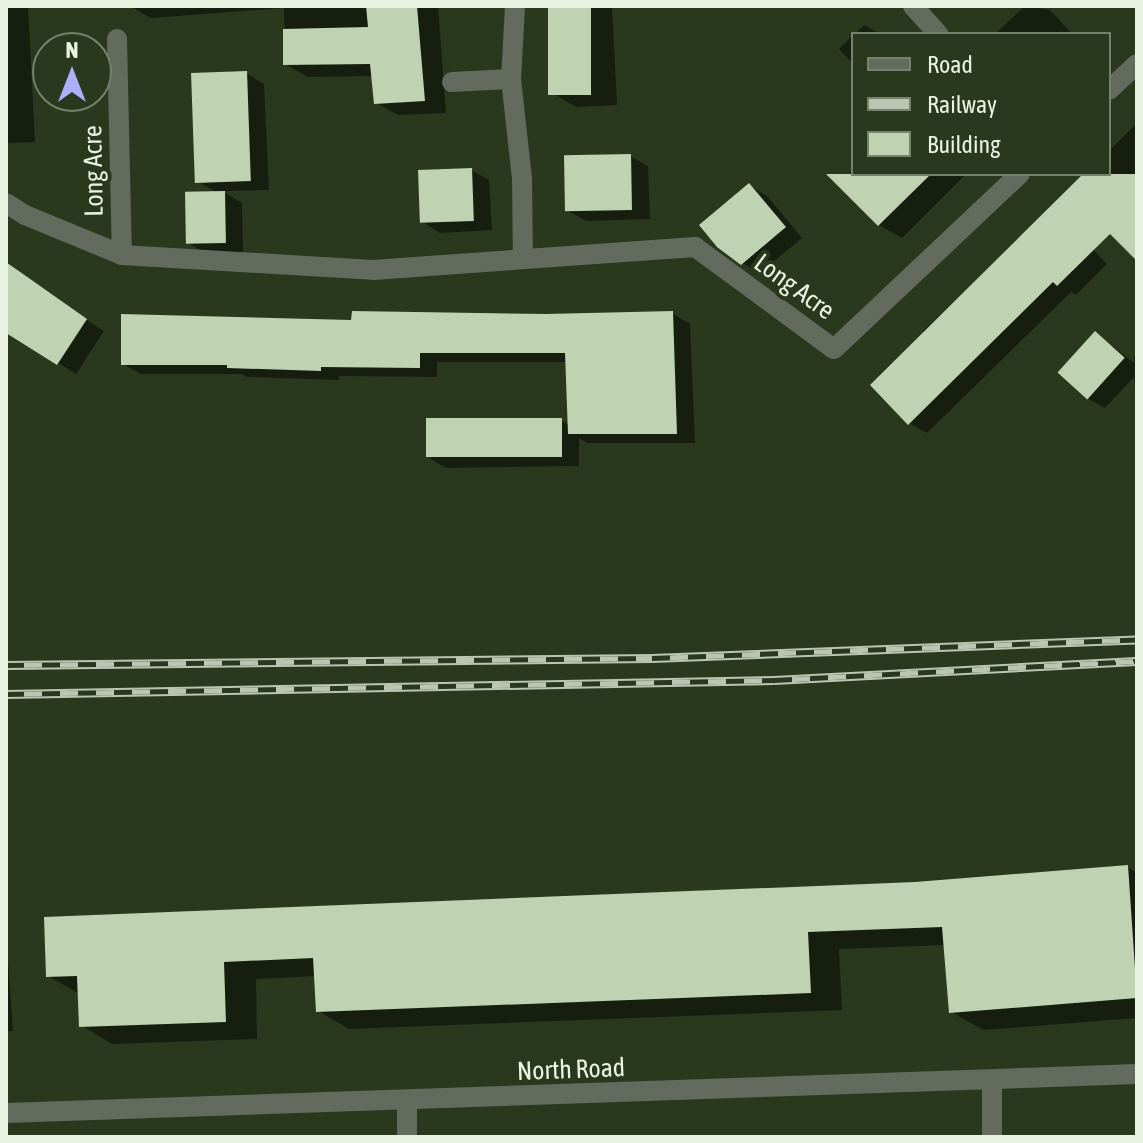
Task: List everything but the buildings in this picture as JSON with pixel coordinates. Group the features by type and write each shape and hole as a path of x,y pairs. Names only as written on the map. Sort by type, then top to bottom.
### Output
{"street":[{"path":"515,6 511,79 522,178 523,258"},
{"path":"913,6 936,32"},
{"name":"Long Acre","path":"117,39 122,255"},
{"path":"1111,88 1137,64"},
{"path":"452,82 511,79"},
{"name":"Long Acre","path":"6,203 25,215 122,255 373,270 695,247 834,349 1018,176"},
{"name":"North Road","path":"6,1113 1137,1074"},
{"path":"992,1080 992,1137"},
{"path":"407,1101 407,1137"}],"railway":[{"path":"6,665 652,658 1137,639"},
{"path":"6,694 774,680 1137,661"}]}
